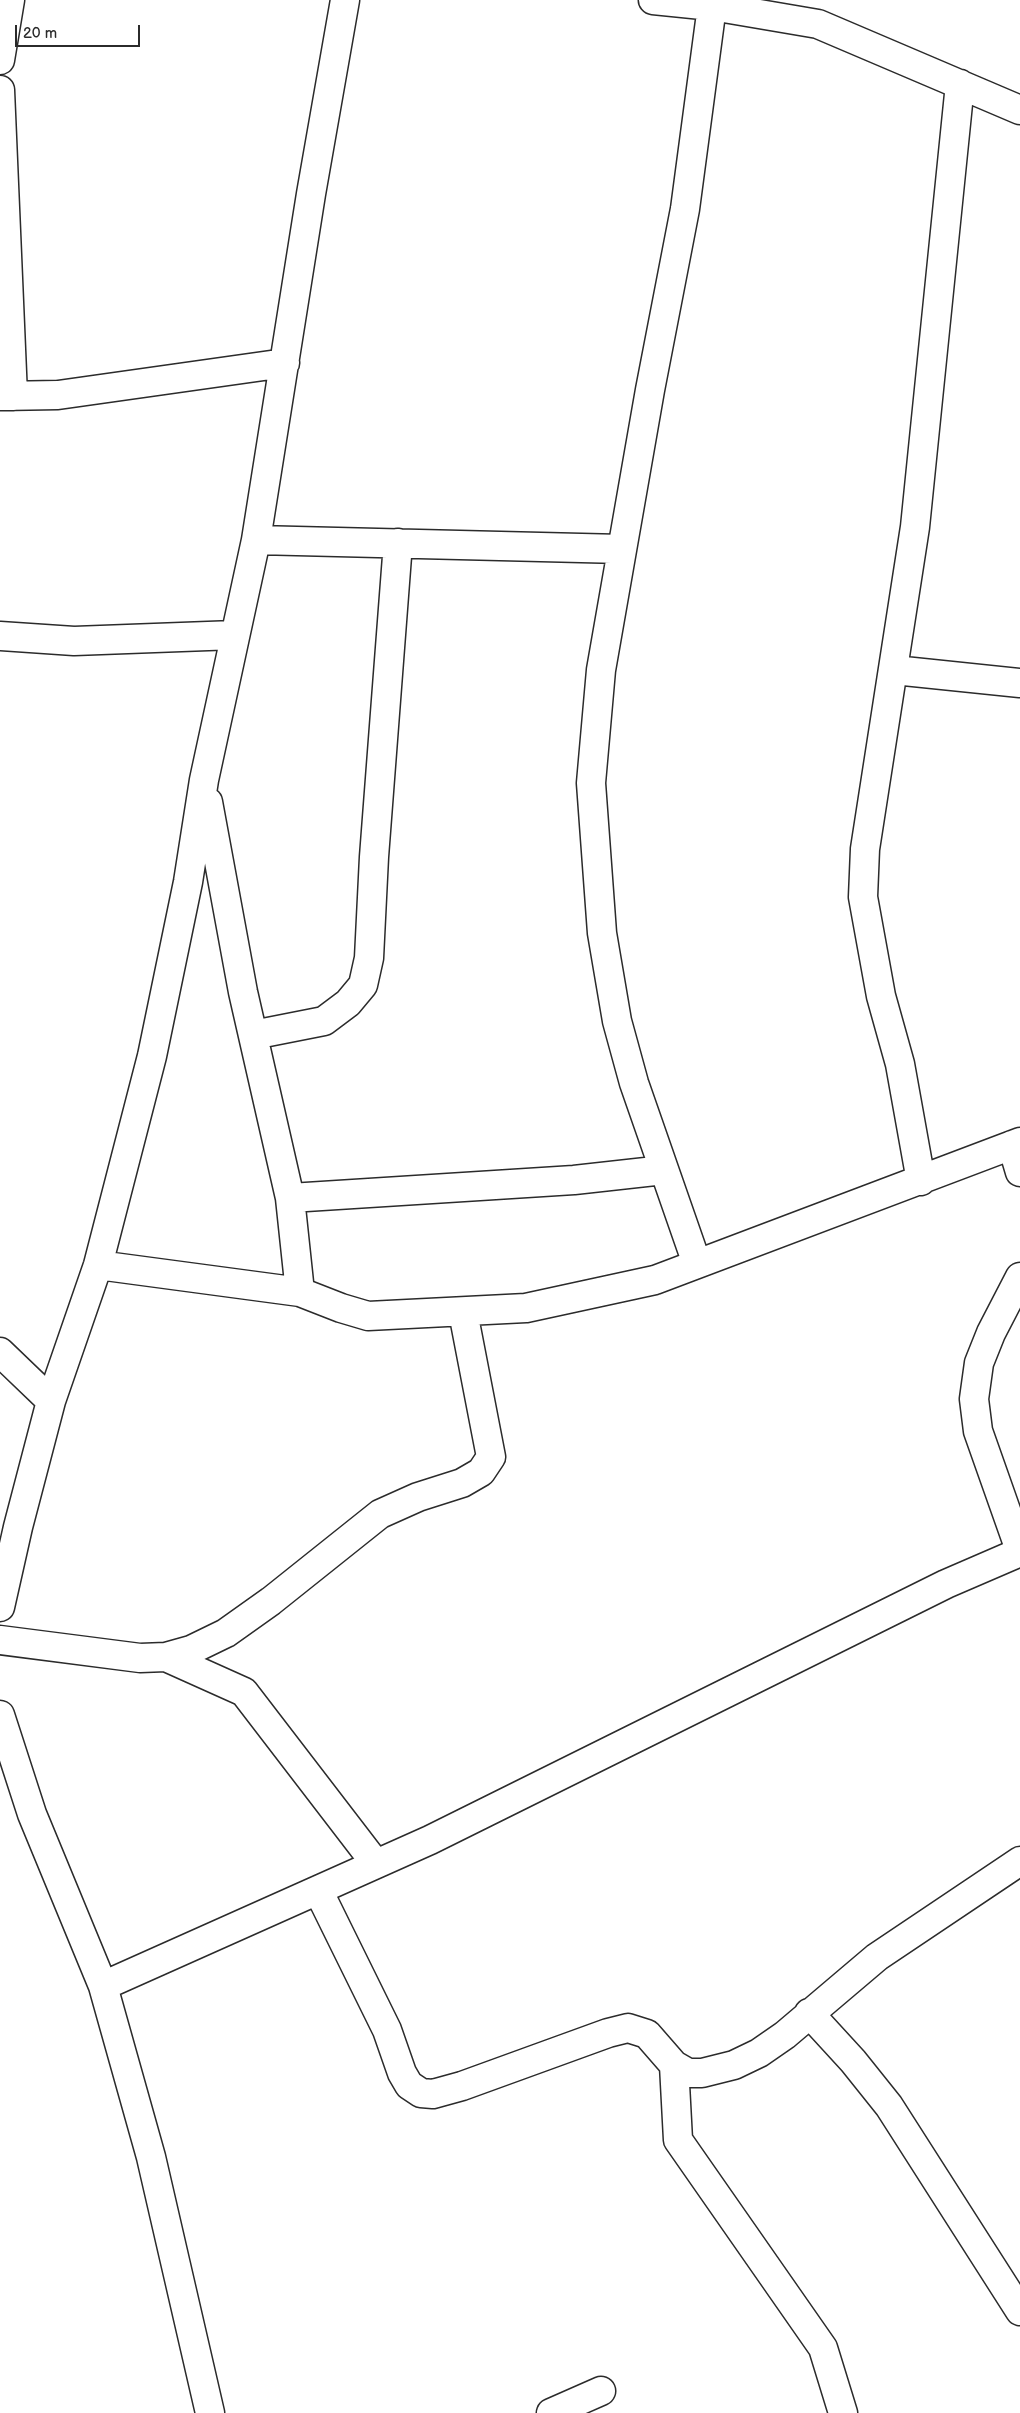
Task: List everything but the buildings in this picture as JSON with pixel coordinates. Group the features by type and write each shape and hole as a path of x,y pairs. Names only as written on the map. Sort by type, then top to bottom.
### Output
{"street":[{"path":"0,60 10,0"},
{"path":"0,1607 18,1527 51,1401 98,1265 154,1046 188,882 204,780 256,540 311,194 345,0"},
{"path":"653,0 712,6 818,24 1020,110"},
{"path":"697,1264 634,1083 616,1021 602,933 591,782 601,670 684,209 712,6"},
{"path":"921,1181 900,1064 881,996 863,897 865,849 915,527 928,415 960,84"},
{"path":"0,90 6,396 58,395 285,363"},
{"path":"256,540 622,549"},
{"path":"253,1035 324,1021 348,1003 363,985 369,958 374,857 398,543"},
{"path":"0,636 74,641 236,635"},
{"path":"894,670 1020,683"},
{"path":"204,780 253,1035 290,1198 300,1292"},
{"path":"98,1265 300,1292 368,1316 526,1308 655,1280 1016,1144 1020,1172"},
{"path":"290,1198 574,1180 664,1170"},
{"path":"103,1986 430,1840 946,1584 1020,1551 978,1431 974,1398 979,1362 990,1333 1020,1276"},
{"path":"0,1640 140,1658 166,1657 191,1650 226,1633 271,1601 380,1514 418,1497 462,1483 481,1472 492,1457 463,1312"},
{"path":"0,1352 51,1401"},
{"path":"166,1657 244,1692 376,1864"},
{"path":"0,1715 32,1814 103,1986 151,2157 210,2413"},
{"path":"318,1890 387,2030 402,2074 409,2085 421,2093 433,2094 462,2086 608,2033 628,2028 647,2034 674,2065 688,2073 702,2073 734,2065 759,2053 786,2035 808,2013 877,1957 1020,1861"},
{"path":"808,2013 853,2061 889,2106 1020,2312"},
{"path":"674,2065 678,2140 823,2348 843,2413"},
{"path":"551,2413 602,2390"}]}
